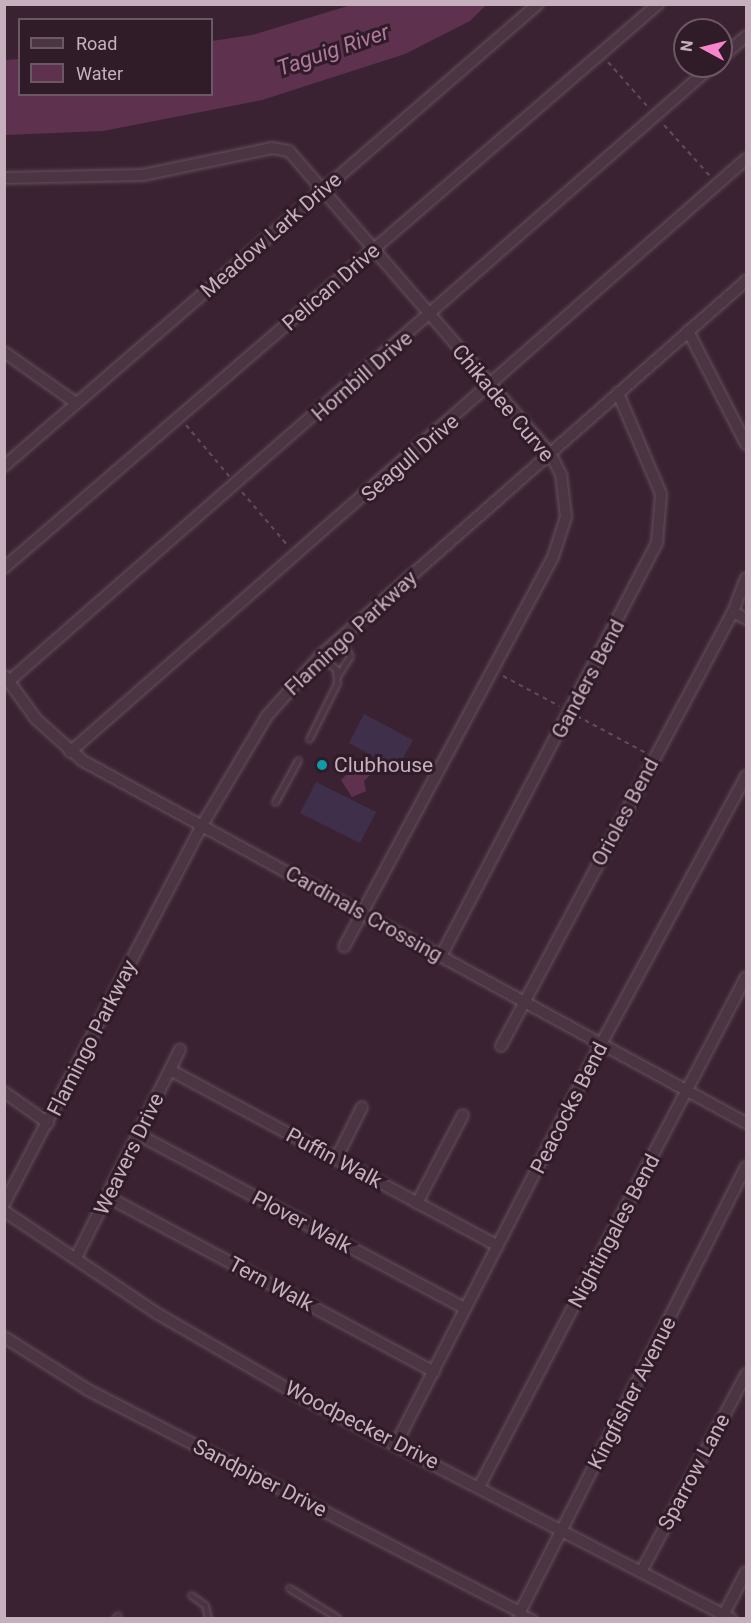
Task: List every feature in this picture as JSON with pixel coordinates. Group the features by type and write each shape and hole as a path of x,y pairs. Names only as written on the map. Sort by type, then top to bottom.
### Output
{"street":[{"name":"Meadow Lark Drive","path":"4,466 538,4"},
{"name":"Pelican Drive","path":"4,568 658,4"},
{"path":"733,48 747,36"},
{"name":"Hornbill Drive","path":"6,679 430,317 699,78"},
{"name":"Chikadee Curve","path":"4,178 143,175 281,147 324,190 490,388 550,453 566,495 562,537 344,946"},
{"name":"Seagull Drive","path":"70,752 490,388 747,159"},
{"name":"Flamingo Parkway","path":"4,1204 201,826 267,716 320,656 747,281"},
{"path":"688,331 747,444"},
{"path":"4,352 76,403"},
{"name":"Ganders Bend","path":"441,956 657,542 661,494 618,393"},
{"name":"Orioles Bend","path":"501,1046 733,612 747,578"},
{"path":"733,612 747,619"},
{"name":"Cardinals Crossing","path":"6,679 70,752 201,826 363,912 600,1047 747,1123"},
{"name":"Peacocks Bend","path":"397,1442 600,1047 747,776"},
{"name":"Nightingales Bend","path":"480,1485 747,977"},
{"name":"Weavers Drive","path":"76,1258 180,1049"},
{"name":"Puffin Walk","path":"170,1070 498,1246"},
{"path":"4,1092 48,1123"},
{"path":"336,1159 362,1107"},
{"path":"417,1203 463,1114"},
{"name":"Plover Walk","path":"139,1135 465,1308"},
{"name":"Kingfisher Avenue","path":"518,1615 747,1167"},
{"name":"Tern Walk","path":"108,1197 434,1371"},
{"name":"Woodpecker Drive","path":"4,1211 204,1341 728,1616"},
{"name":"Sandpiper Drive","path":"4,1336 88,1390 518,1615"},
{"name":"Sparrow Lane","path":"642,1570 747,1374"},
{"path":"728,1616 747,1572"}],"lane":[{"path":"309,739 338,675 350,656 340,639"},
{"path":"320,656 338,675"},
{"path":"275,801 298,760"},
{"path":"289,1588 338,1618"},
{"path":"191,1595 204,1605 208,1618"},
{"path":"518,1615 534,1618"}],"shaded area":[{"path":"364,714 413,740 397,769 349,743"},
{"path":"316,782 376,812 360,843 300,813"}],"water":[{"name":"Taguig River","path":"351,5 486,5 470,21 405,54 262,100 103,131 5,135 5,60 18,59 18,96 213,96 213,41 252,35"},
{"path":"361,761 372,773 364,781 366,791 352,797 341,780"}],"place":[{"name":"Clubhouse","path":"322,765"}]}
